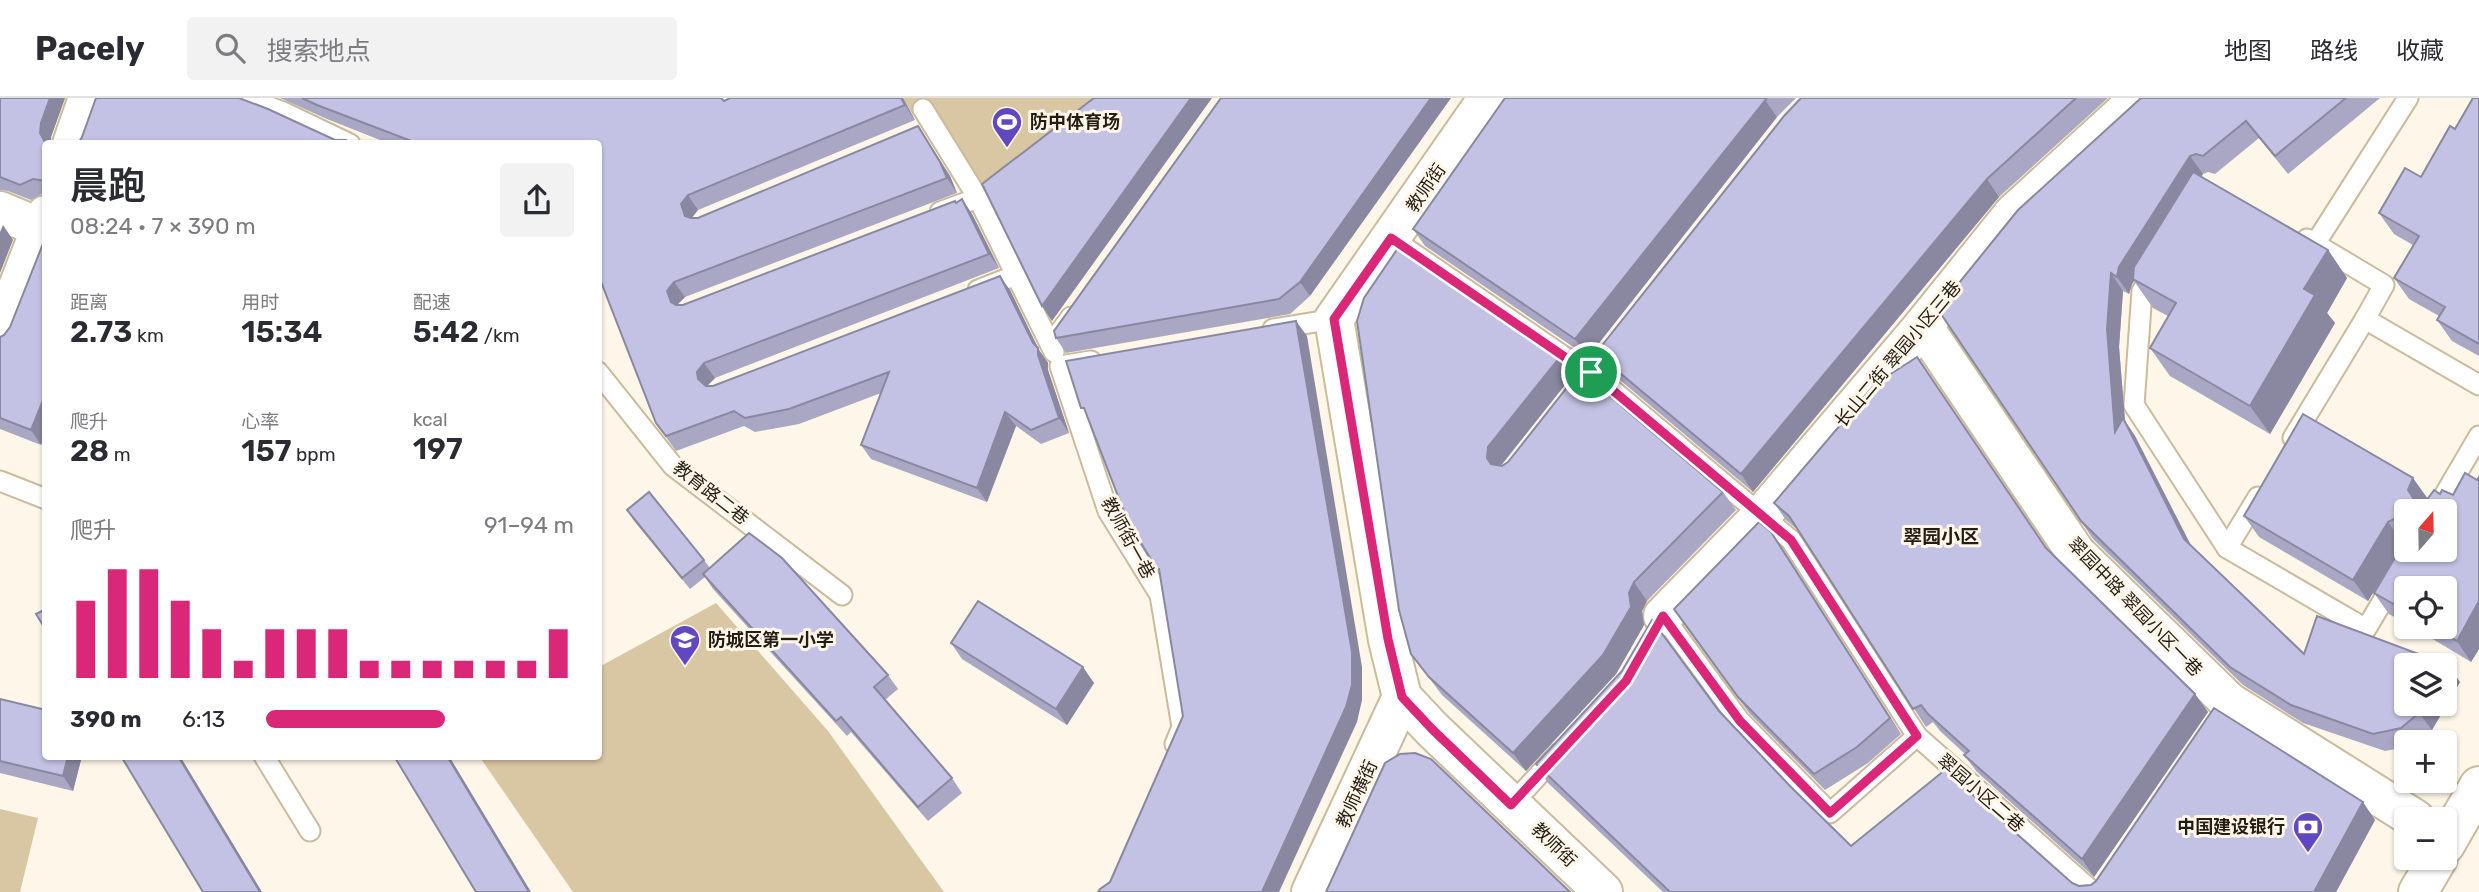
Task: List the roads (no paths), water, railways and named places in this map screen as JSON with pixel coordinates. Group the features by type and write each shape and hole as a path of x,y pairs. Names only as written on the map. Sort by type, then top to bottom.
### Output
{"main road":[{"path":"73,140 88,98"},
{"name":"教师街","path":"1488,98 1334,319 1388,639 1402,697 1602,892"},
{"name":"长山二街 翠园小区三巷","path":"1657,627 1762,515 1923,326 2014,213 2140,98"},
{"path":"0,211 42,221"},
{"path":"0,333 42,224"},
{"name":"翠园中路 翠园小区一巷","path":"1923,326 2076,552 2225,707 2395,807"},
{"name":"教师横街","path":"1311,892 1402,697"},
{"path":"2457,823 2479,786"},
{"path":"2418,892 2430,870"}],"lane":[{"path":"245,98 283,112 342,140"},
{"path":"2315,244 2408,98"},
{"name":"教师街一巷","path":"926,121 978,198 1051,344 1108,511 1160,595 1182,727 1165,765"},
{"path":"928,217 978,198"},
{"path":"2282,457 2384,285 2292,231"},
{"name":"翠园小区二巷","path":"1391,238 1575,364 1595,366 1791,540 1917,736 2100,888"},
{"path":"2165,256 2143,291 2134,405 2227,548 2366,629 2406,562"},
{"path":"965,295 1016,275"},
{"path":"1051,344 1083,300"},
{"path":"1252,333 1334,319"},
{"path":"2365,319 2479,385"},
{"path":"1060,366 1115,356"},
{"path":"1575,392 1595,366"},
{"name":"教育路二巷","path":"602,377 673,466 842,595"},
{"path":"2442,499 2479,436"},
{"path":"2227,548 2269,480"},
{"path":"0,481 42,497"},
{"path":"1657,627 1740,721 1830,813 1917,736"},
{"path":"1511,805 1573,738"},
{"path":"266,760 310,831"}],"place":[{"name":"防中体育场","path":"1007,149"},
{"name":"防城区第一小学","path":"685,667"},
{"name":"中国建设银行","path":"2308,854"}],"district":[{"name":"翠园小区","path":"1941,536"}]}
